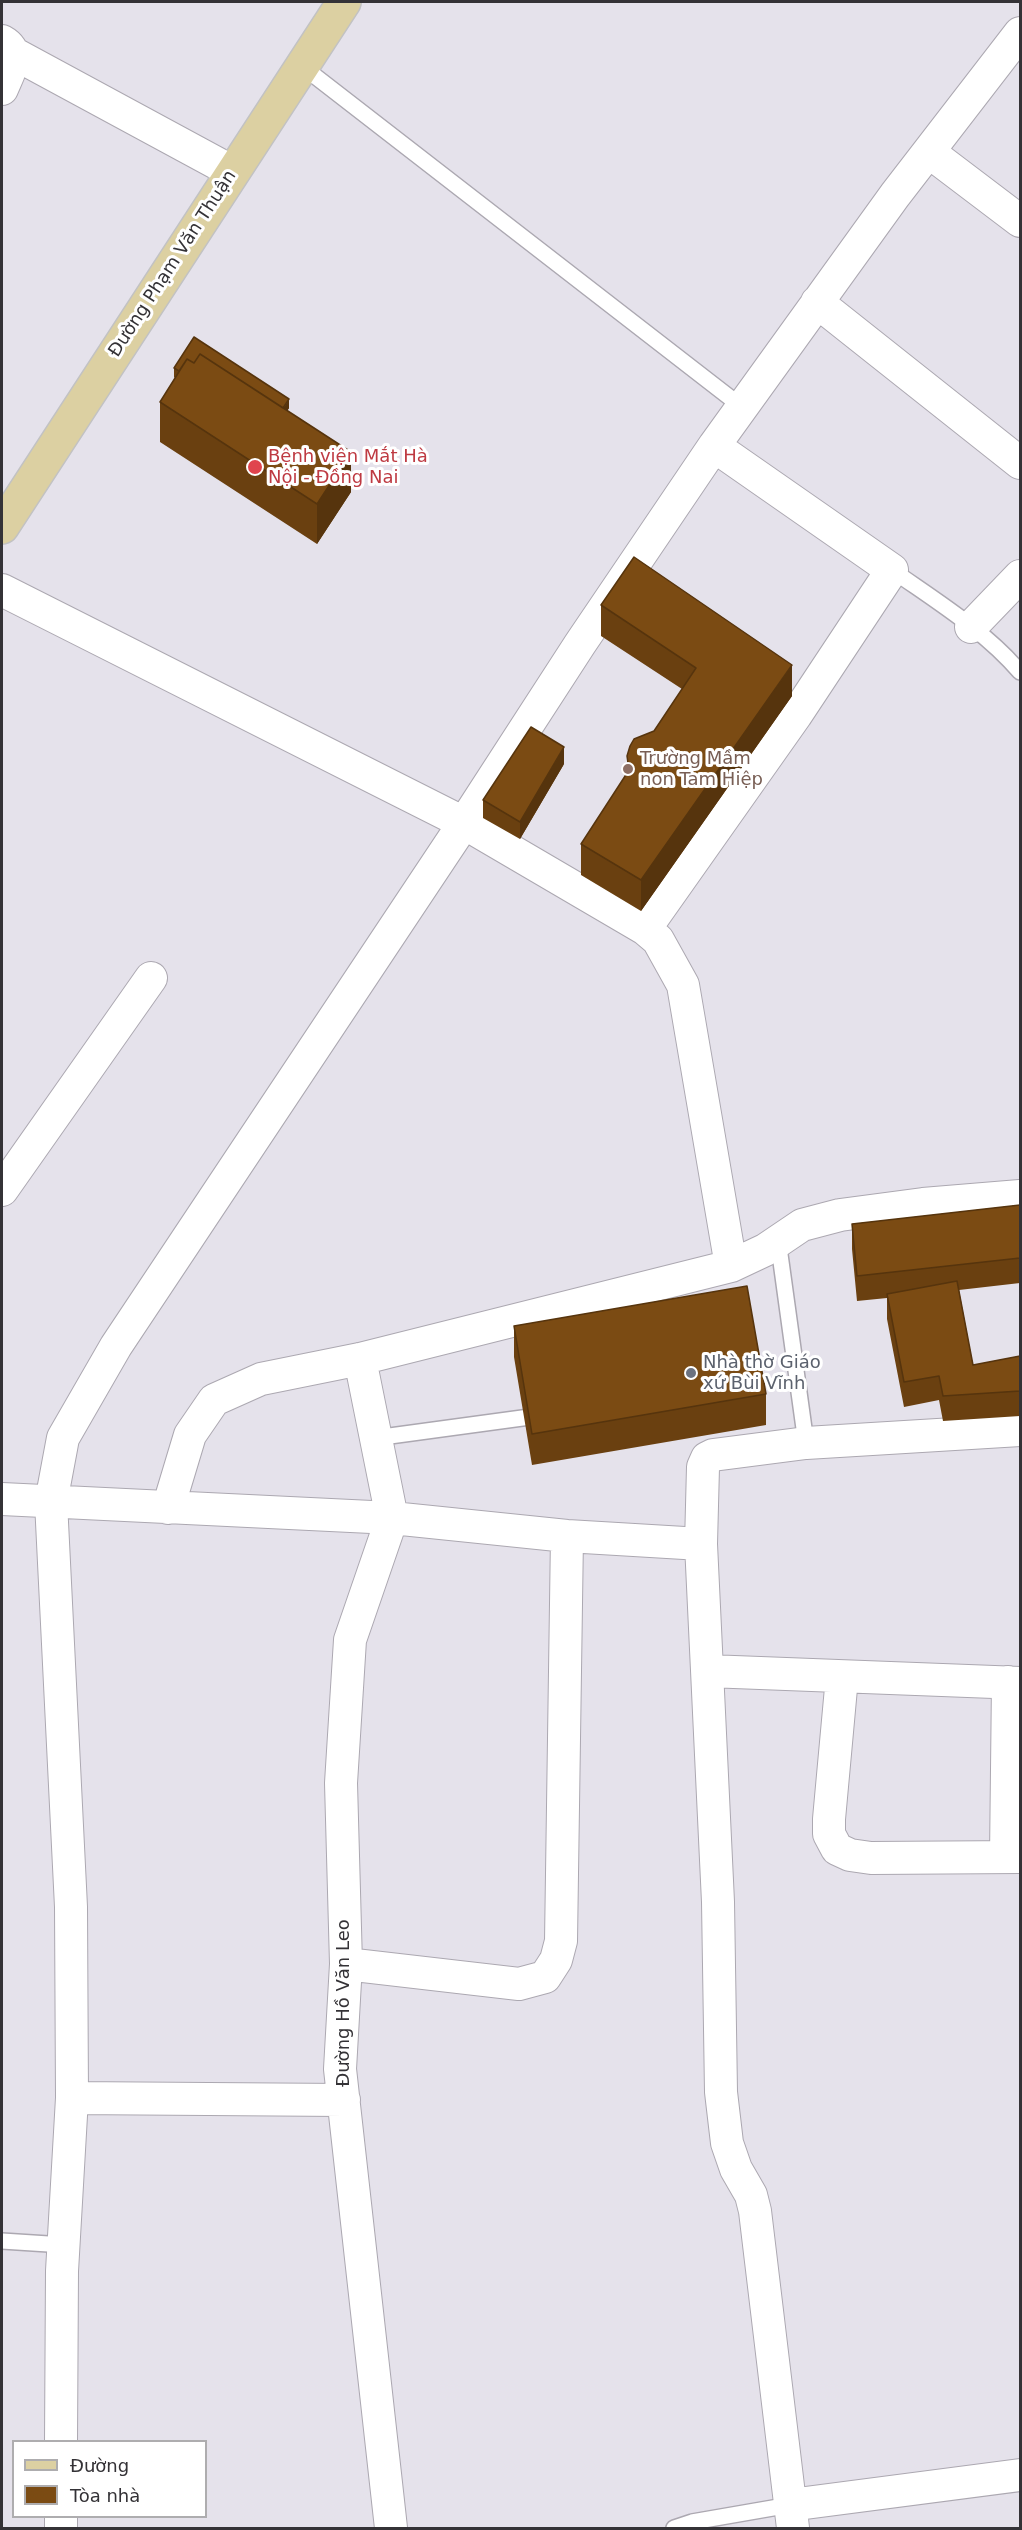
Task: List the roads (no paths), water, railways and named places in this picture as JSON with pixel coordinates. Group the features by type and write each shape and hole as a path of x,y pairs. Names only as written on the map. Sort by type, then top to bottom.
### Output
{"main road":[{"name":"Đường Phạm Văn Thuận","path":"2,527 344,2"}],"street":[{"path":"61,2440 64,2245 72,2098 71,1907 51,1502 63,1438 116,1346 464,823 580,644 714,446 817,302 1020,33"},
{"path":"2,89 13,65 7,47"},
{"path":"7,47 233,172"},
{"path":"929,152 1020,221"},
{"path":"817,302 1020,463"},
{"path":"645,928 796,715 892,570 714,446"},
{"path":"971,627 1020,576"},
{"path":"2,590 464,823 645,928 658,940 683,985 731,1266"},
{"path":"2,1190 151,978"},
{"path":"168,1508 190,1435 214,1400 261,1379 360,1359 731,1266 765,1250 802,1225 840,1215 923,1204 1020,1196"},
{"path":"360,1359 392,1518"},
{"path":"1020,1430 806,1443 713,1455 707,1458 703,1467 701,1544 718,1902 721,2092 727,2143 736,2169 751,2195 755,2211 792,2517 1020,2475"},
{"path":"2,1499 392,1518 567,1536 701,1544"},
{"name":"Đường Hồ Văn Leo","path":"391,2529 340,2069 345,1964 341,1783 350,1640 392,1518"},
{"path":"345,1964 519,1984 545,1977 556,1960 561,1941 567,1536"},
{"path":"708,1671 1014,1683 1013,1857 871,1858 850,1855 837,1849 829,1834 829,1819 842,1677"},
{"path":"72,2098 344,2100"}],"lane":[{"path":"302,66 742,407"},
{"path":"892,570 971,627 1006,655 1020,672"},
{"path":"778,1240 806,1443"},
{"path":"375,1438 537,1416"},
{"path":"2,2241 64,2245"},
{"path":"674,2529 692,2522 792,2517"}],"place":[{"name":"Bệnh viện Mắt Hà Nội - Đồng Nai","path":"255,467"},
{"name":"Trường Mầm non Tam Hiệp","path":"628,769"},
{"name":"Nhà thờ Giáo xứ Bùi Vĩnh","path":"691,1373"}]}
